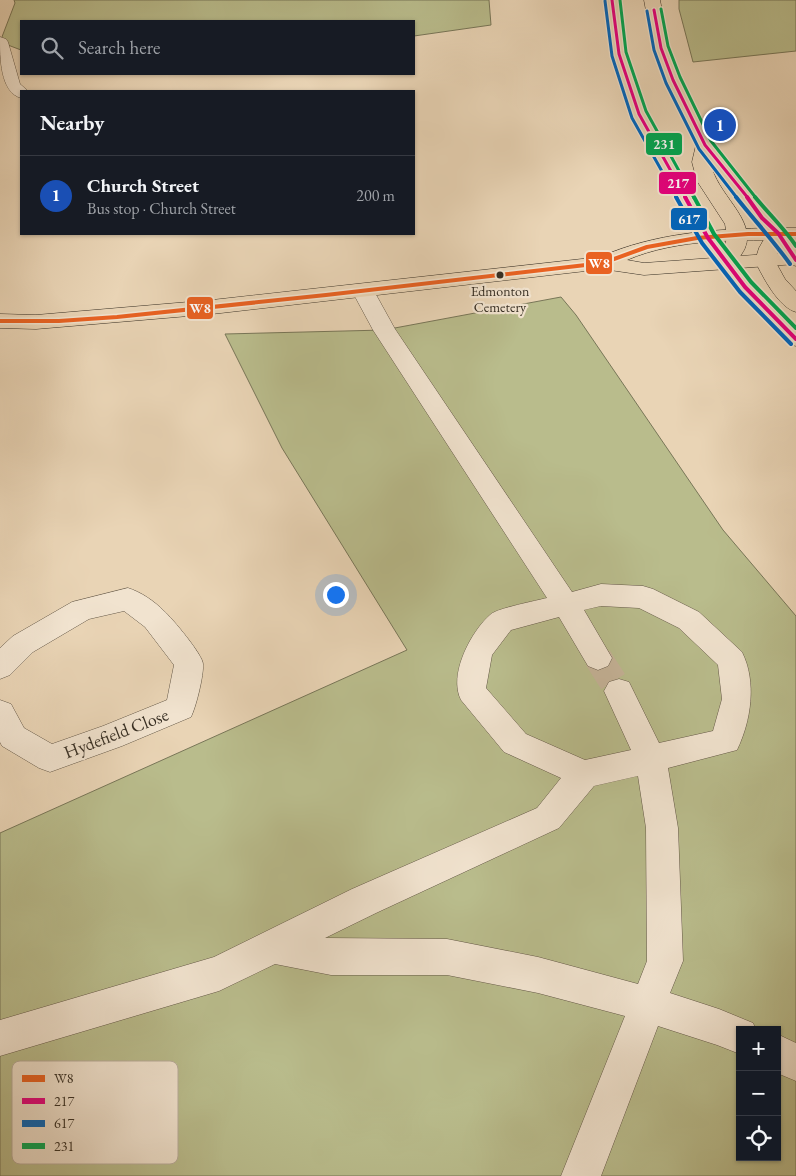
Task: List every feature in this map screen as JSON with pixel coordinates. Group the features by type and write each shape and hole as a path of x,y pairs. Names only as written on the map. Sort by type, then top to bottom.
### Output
{"main road":[{"path":"612,0 619,54 639,114 708,238 745,287 796,339"},
{"path":"0,321 36,322 86,319 363,291 603,263 644,269 726,262 796,259 787,234 762,218 728,172 704,145 673,80 662,48 652,0"},
{"path":"704,145 701,159 704,176 737,226 739,235 731,257 726,262"},
{"path":"603,263 634,250 708,238 787,234"},
{"path":"787,234 769,248 765,261 776,281 796,305"}],"street":[{"path":"0,42 12,86 20,92"},
{"path":"363,291 384,330 566,604 598,658"},
{"path":"0,1038 219,973 364,901 548,818 584,774 726,740 738,700 732,660 689,620 643,597 601,595 502,621 478,651 472,691 515,743 584,774"},
{"name":"Hydefield Close","path":"0,667 23,644 82,610 128,599 155,619 189,663 180,708 111,737 50,758 13,737 0,712"},
{"path":"581,1176 665,961 662,828 651,758 619,691"},
{"path":"274,946 331,958 447,958 538,975 647,1004 736,1034"},
{"path":"781,1055 796,1062"}],"green space":[{"path":"14,0 489,0 491,25 415,36 415,20 20,20 20,50 0,42 15,3"},
{"path":"679,0 796,0 796,51 693,62 679,9"},
{"name":"Edmonton Cemetery","path":"561,297 576,315 723,530 796,616 796,1176 0,1176 0,833 407,650 282,448 225,334 384,330"}],"tunnel":[{"path":"598,658 619,691"}],"transit line":[{"name":"217","path":"612,0 619,54 639,114 708,238 745,287 796,339"},
{"name":"231","path":"620,0 626,52 646,111 714,234 751,282 796,328"},
{"name":"617","path":"605,1 612,56 632,118 702,243 740,292 791,344"},
{"name":"231","path":"661,9 668,46 680,77 711,141 768,213 784,228 796,246"},
{"name":"217","path":"654,10 661,48 673,80 705,145 728,172 762,218 778,233 796,260"},
{"name":"617","path":"647,11 654,50 666,83 699,149 756,223 772,238 790,264"},
{"name":"W8","path":"0,321 59,321 117,317 326,295 603,263 647,247 697,238 748,234 796,234"}],"place":[{"name":"Church Street","path":"720,125"},
{"name":"Edmonton Cemetery","path":"500,275"}]}
